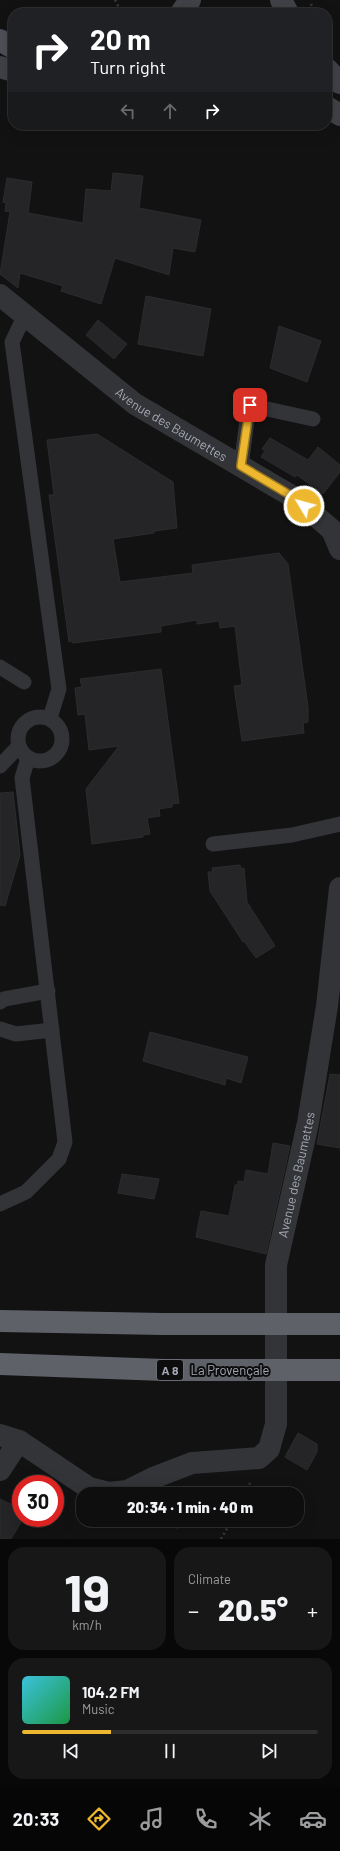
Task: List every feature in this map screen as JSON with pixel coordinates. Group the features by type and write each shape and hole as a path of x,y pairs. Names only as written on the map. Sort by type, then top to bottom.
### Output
{"highway":[{"path":"0,1321 163,1324 340,1324"},
{"name":"La Provençale","path":"0,1364 164,1370 340,1370"}],"main road":[{"path":"332,74 340,83"}],"street":[{"name":"Avenue des Baumettes","path":"0,295 135,404 295,498 332,530 340,549"},
{"name":"Avenue des Baumettes","path":"9,1438 89,1488 109,1493 127,1491 153,1478 192,1463 259,1458 268,1449 276,1424 276,1265 308,1123 335,978 340,888"},
{"path":"0,1470 9,1438"}],"lane":[{"path":"25,315 12,342 59,690 50,718"},
{"path":"241,466 250,405 314,419"},
{"path":"0,667 24,682"},
{"path":"0,1204 26,1192 59,1159 65,1142 22,778 24,752 18,739 22,725 35,717 50,718 60,729 62,743 60,750 49,759 35,760 24,752"},
{"path":"0,766 24,752"},
{"path":"213,844 292,834 340,824"},
{"path":"0,1002 4,998 48,991"},
{"path":"0,1029 16,1034 52,1030"}],"path":[{"path":"221,1539 228,1527"}],"building":[{"path":"113,173 143,176 139,208 201,220 195,252 173,248 169,275 115,258 101,304 61,291 63,286 20,273 18,288 0,274 10,212 5,211 6,203 3,202 7,178 32,182 28,213 83,223 86,189 111,191"},
{"path":"146,296 211,309 203,356 138,344"},
{"path":"98,320 127,344 114,359 86,335"},
{"path":"279,326 321,341 307,382 270,368"},
{"path":"97,434 173,482 177,528 113,539 120,582 193,573 192,565 279,553 288,564 308,707 308,722 303,723 304,733 242,741 234,686 242,685 235,626 220,628 219,621 197,624 197,620 161,626 161,632 73,643 72,641 69,642 49,495 54,495 47,440"},
{"path":"270,438 308,460 318,447 340,465 340,472 323,494 297,475 295,477 261,457 265,451 262,449"},
{"path":"161,669 179,803 172,804 172,807 159,809 160,816 147,818 150,834 143,835 143,837 92,844 86,789 119,746 89,750 85,714 78,715 75,688 82,687 80,679"},
{"path":"13,792 20,855 5,906 0,905 0,793"},
{"path":"240,865 241,869 244,868 247,902 275,946 256,958 244,941 243,942 210,891 208,872 213,872 212,868"},
{"path":"150,1032 248,1057 241,1083 226,1078 225,1085 143,1061"},
{"path":"330,1074 340,1075 340,1148 317,1144"},
{"path":"273,1143 290,1146 266,1254 196,1237 201,1211 229,1216 235,1185 238,1185 238,1181 244,1182 246,1170 268,1174"},
{"path":"122,1174 159,1179 154,1199 118,1193"},
{"path":"298,1433 317,1444 317,1452 307,1470 285,1457"},
{"path":"0,1499 12,1505 12,1527 18,1527 11,1539 0,1539"}],"route":[{"path":"250,405 241,466 295,498 304,506"}]}
